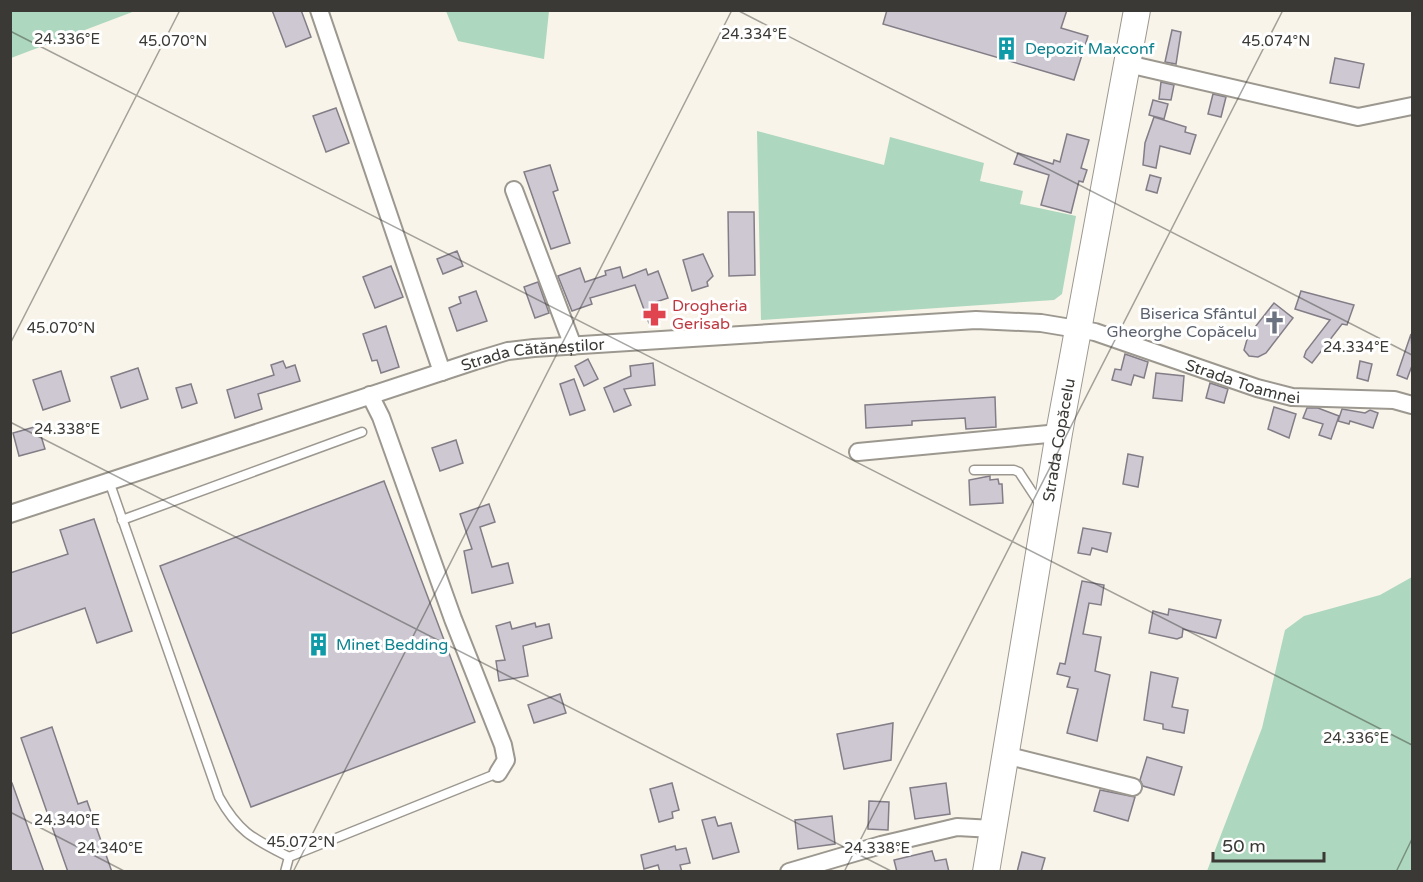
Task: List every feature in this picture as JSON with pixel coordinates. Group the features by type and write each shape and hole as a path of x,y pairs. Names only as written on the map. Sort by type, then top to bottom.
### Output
{"main road":[{"name":"Strada Copăcelu","path":"986,872 1059,433 1137,10"}],"street":[{"path":"319,10 442,372"},
{"path":"1128,64 1358,117 1413,106"},
{"path":"514,190 573,346"},
{"name":"Strada Cătăneștilor","path":"10,514 508,351 976,320 1041,323 1078,328"},
{"name":"Strada Toamnei","path":"1078,328 1204,367 1257,388 1292,397 1383,400 1413,405"},
{"path":"369,395 381,417 445,598 504,745 506,760 498,773"},
{"path":"858,452 1059,433"},
{"path":"1005,755 1133,787"},
{"path":"789,872 881,845 957,827 993,829"}],"lane":[{"path":"122,520 362,432"},
{"path":"974,470 1019,472 1045,515"},
{"path":"109,482 219,797 228,814 248,837 289,857 498,773"},
{"path":"285,872 289,857"}],"green space":[{"path":"11,10 135,10 135,11 11,58"},
{"path":"446,11 549,11 544,59 458,41"},
{"path":"757,131 884,165 890,137 984,163 980,181 1023,191 1020,204 1076,216 1062,294 1054,300 761,320"},
{"path":"1412,577 1412,871 1207,871 1262,728 1285,630 1304,616 1380,595"}],"building":[{"path":"272,10 301,10 311,37 286,47"},
{"name":"Depozit Maxconf","path":"887,10 1067,10 1061,28 1088,36 1074,80 883,24"},
{"path":"1172,30 1181,32 1176,64 1165,62"},
{"path":"1335,58 1364,64 1359,88 1330,83"},
{"path":"1161,82 1174,85 1171,100 1159,99"},
{"path":"1213,94 1226,97 1221,117 1208,114"},
{"path":"1153,100 1168,104 1164,119 1149,115"},
{"path":"336,108 349,143 326,152 313,116"},
{"path":"1154,117 1186,127 1185,132 1196,135 1190,154 1160,146 1156,168 1143,165 1145,143"},
{"path":"1067,134 1089,140 1081,168 1087,170 1083,182 1079,181 1071,213 1041,205 1049,175 1014,164 1018,153 1053,164 1054,160 1060,162"},
{"path":"550,165 558,190 553,192 570,243 551,249 524,172"},
{"path":"1150,175 1161,178 1157,193 1146,190"},
{"path":"728,212 754,212 755,275 729,276"},
{"path":"457,251 463,266 443,274 437,259"},
{"path":"703,254 713,276 707,282 708,286 692,291 683,260"},
{"path":"391,266 403,297 375,308 363,277"},
{"path":"620,267 623,278 646,269 648,275 658,271 668,298 656,302 662,319 649,323 635,285 590,298 592,304 572,311 558,276 580,268 585,282 606,275 605,271"},
{"path":"538,282 549,313 535,318 524,287"},
{"path":"476,291 487,321 457,331 449,308 461,303 459,297"},
{"path":"1301,291 1354,305 1347,325 1342,324 1312,363 1304,357 1306,351 1330,320 1295,309"},
{"path":"1274,303 1293,318 1266,353 1258,357 1249,356 1244,350 1248,336"},
{"path":"386,326 399,367 381,373 377,360 372,361 363,334"},
{"path":"1411,334 1413,363 1407,379 1397,375"},
{"path":"1125,354 1148,362 1144,378 1134,375 1131,385 1112,380 1115,369 1121,370"},
{"path":"588,359 598,379 584,386 575,366"},
{"path":"283,361 286,368 295,365 300,381 258,394 262,409 235,418 227,390 274,375 271,365"},
{"path":"1360,361 1372,364 1368,381 1357,378"},
{"path":"653,363 655,385 624,389 631,405 614,412 604,388 631,376 630,366"},
{"path":"138,368 148,399 121,408 111,377"},
{"path":"61,371 70,401 43,410 33,380"},
{"path":"1156,373 1184,376 1182,401 1153,398"},
{"path":"574,379 585,410 570,415 560,384"},
{"path":"1210,383 1228,389 1224,403 1206,398"},
{"path":"191,384 197,403 182,408 176,388"},
{"path":"995,397 996,427 966,429 965,418 912,421 912,425 866,428 865,405"},
{"path":"1274,407 1296,414 1289,438 1268,429"},
{"path":"1307,408 1318,408 1339,416 1331,439 1319,435 1323,424 1303,418"},
{"path":"1342,409 1365,413 1370,410 1378,413 1373,428 1350,421 1349,424 1338,421"},
{"path":"38,426 45,449 19,456 13,433"},
{"path":"456,440 463,463 440,471 432,448"},
{"path":"1128,454 1143,457 1138,487 1123,484"},
{"path":"990,476 990,480 998,479 999,484 1002,484 1003,503 970,505 969,480"},
{"name":"Minet Bedding","path":"384,481 475,722 251,807 160,566"},
{"path":"489,504 495,522 480,527 492,567 508,563 513,583 472,593 464,551 472,549 460,514"},
{"path":"94,519 132,631 97,643 85,608 10,634 10,573 68,554 60,530"},
{"path":"1083,528 1111,533 1107,552 1092,548 1090,555 1078,553"},
{"path":"1082,581 1104,585 1101,605 1089,603 1083,634 1101,637 1095,671 1110,675 1097,741 1067,733 1078,689 1067,687 1070,677 1057,674 1060,663 1065,664"},
{"path":"1169,609 1221,620 1216,638 1183,629 1182,637 1177,639 1149,633 1153,611 1168,615"},
{"path":"510,622 512,629 535,623 536,627 549,624 552,638 523,646 528,676 499,681 496,661 505,660 496,626"},
{"path":"1151,672 1178,678 1172,707 1188,710 1184,733 1163,729 1163,724 1144,720"},
{"path":"560,694 566,713 534,723 528,705"},
{"path":"893,723 891,760 844,769 837,734"},
{"path":"52,727 78,804 87,801 112,872 68,872 21,738"},
{"path":"1147,757 1182,767 1174,795 1143,786 1140,780"},
{"path":"10,783 12,783 44,872 10,872"},
{"path":"672,783 679,810 672,812 673,818 659,822 650,789"},
{"path":"946,783 950,814 915,819 910,788"},
{"path":"1100,790 1135,797 1128,821 1094,811"},
{"path":"869,801 889,802 888,830 868,829"},
{"path":"832,816 835,844 798,849 795,820"},
{"path":"715,817 718,826 731,823 739,852 713,859 702,820"},
{"path":"675,846 676,850 686,848 690,863 680,865 682,872 660,872 658,865 644,869 641,855"},
{"path":"932,851 935,861 946,859 949,872 897,872 894,860"},
{"path":"1022,852 1045,858 1041,872 1017,872"}],"place":[{"name":"Depozit Maxconf","path":"1007,48"},
{"name":"Drogheria Gerisab","path":"654,314"},
{"name":"Biserica Sfântul Gheorghe Copăcelu","path":"1275,322"},
{"name":"Minet Bedding","path":"318,644"}]}
